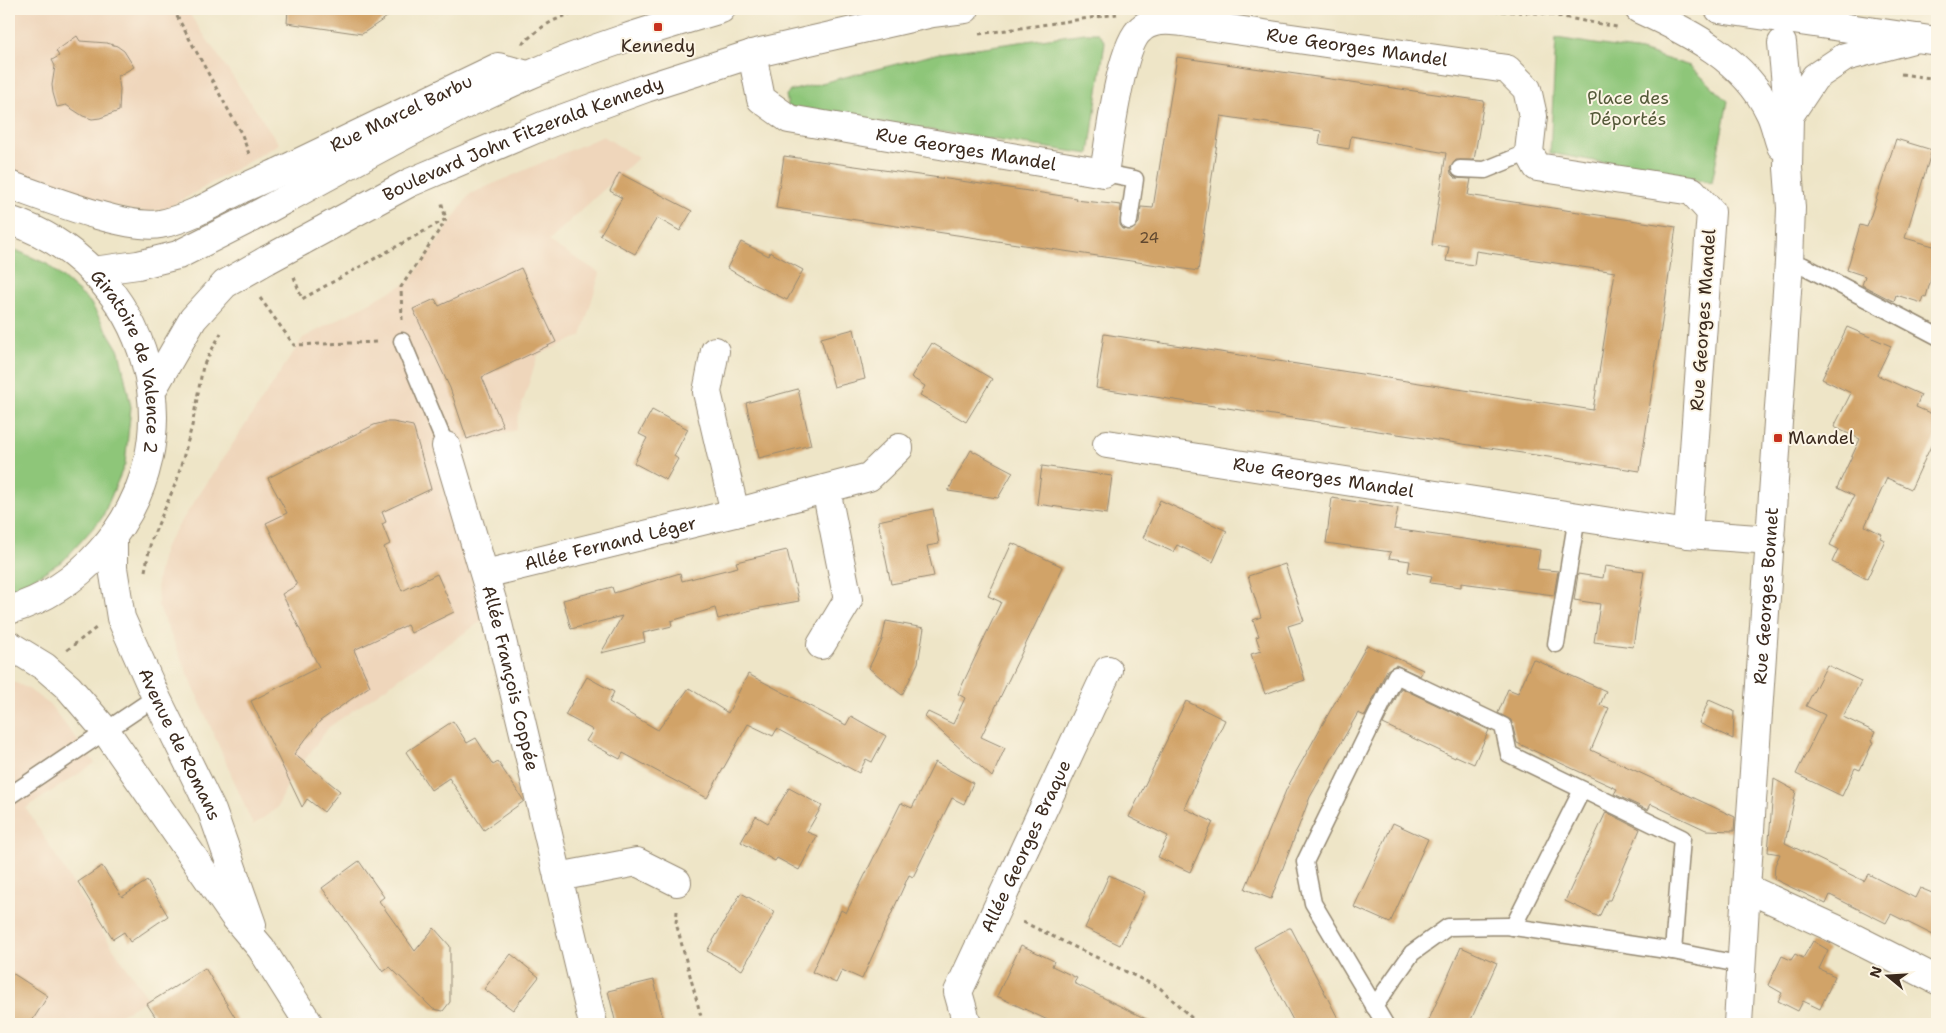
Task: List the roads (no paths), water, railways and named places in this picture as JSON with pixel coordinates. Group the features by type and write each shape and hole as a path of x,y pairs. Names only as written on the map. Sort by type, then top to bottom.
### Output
{"street":[{"path":"93,270 138,265 178,255 251,218 386,144 527,75 649,30 721,9"},
{"name":"Boulevard John Fitzerald Kennedy","path":"152,390 193,319 225,284 409,183 545,125 646,88 752,54 931,11 964,9"},
{"path":"1720,9 1786,24 1927,40"},
{"path":"1104,173 1122,67 1138,16"},
{"name":"Rue Georges Mandel","path":"1138,16 1155,22 1172,22 1209,17 1507,69 1527,89 1533,116 1529,152 1538,167 1692,191 1711,212 1688,534"},
{"path":"1632,19 1681,28 1706,44 1734,66 1780,115 1815,77 1845,57 1927,40"},
{"name":"Rue Georges Bonnet","path":"1738,1024 1771,540 1791,208 1788,168 1780,115 1786,24"},
{"name":"Rue Georges Mandel","path":"752,54 761,99 789,119 1104,173"},
{"name":"Rue Marcel Barbu","path":"9,185 120,221 160,224 189,214 241,190 498,67 527,75"},
{"name":"Giratoire de Valence 2","path":"9,220 33,229 75,254 93,270 115,296 132,325 145,356 152,390 153,429 147,468 133,504 113,538 87,566 56,590 9,610"},
{"path":"715,351 707,392 735,513"},
{"name":"Rue Georges Mandel","path":"1107,444 1688,534 1771,540"},
{"name":"Allée François Coppée","path":"446,446 485,574 594,1024"},
{"name":"Allée Fernand Léger","path":"485,574 869,478 899,448"},
{"path":"821,644 848,600 826,489"},
{"name":"Avenue de Romans","path":"113,538 113,568 121,618 156,697 212,811 261,948"},
{"name":"Avenue de Romans","path":"9,645 45,667 69,688 105,730 234,916 261,948 309,1024"},
{"name":"Allée Georges Braque","path":"966,1024 958,992 1108,670"},
{"path":"558,877 636,862 677,882"},
{"path":"1746,888 1836,928 1937,980"}],"lane":[{"path":"1460,169 1484,170 1529,152"},
{"path":"1104,173 1135,179 1129,221"},
{"path":"1788,262 1804,266 1937,336"},
{"name":"Allée François Coppée","path":"402,341 446,446"},
{"path":"1556,644 1577,517"},
{"path":"1385,1024 1313,903 1305,862 1396,675 1503,726 1509,754 1682,838 1673,952"},
{"path":"9,796 156,697"},
{"path":"1513,927 1582,790"},
{"path":"1374,1007 1412,953 1448,927 1513,927 1673,952 1742,965"}],"place":[{"name":"Kennedy","path":"658,27"},
{"name":"Mandel","path":"1778,438"}],"park label":[{"name":"Place des Déportés","path":"1628,108"}]}
